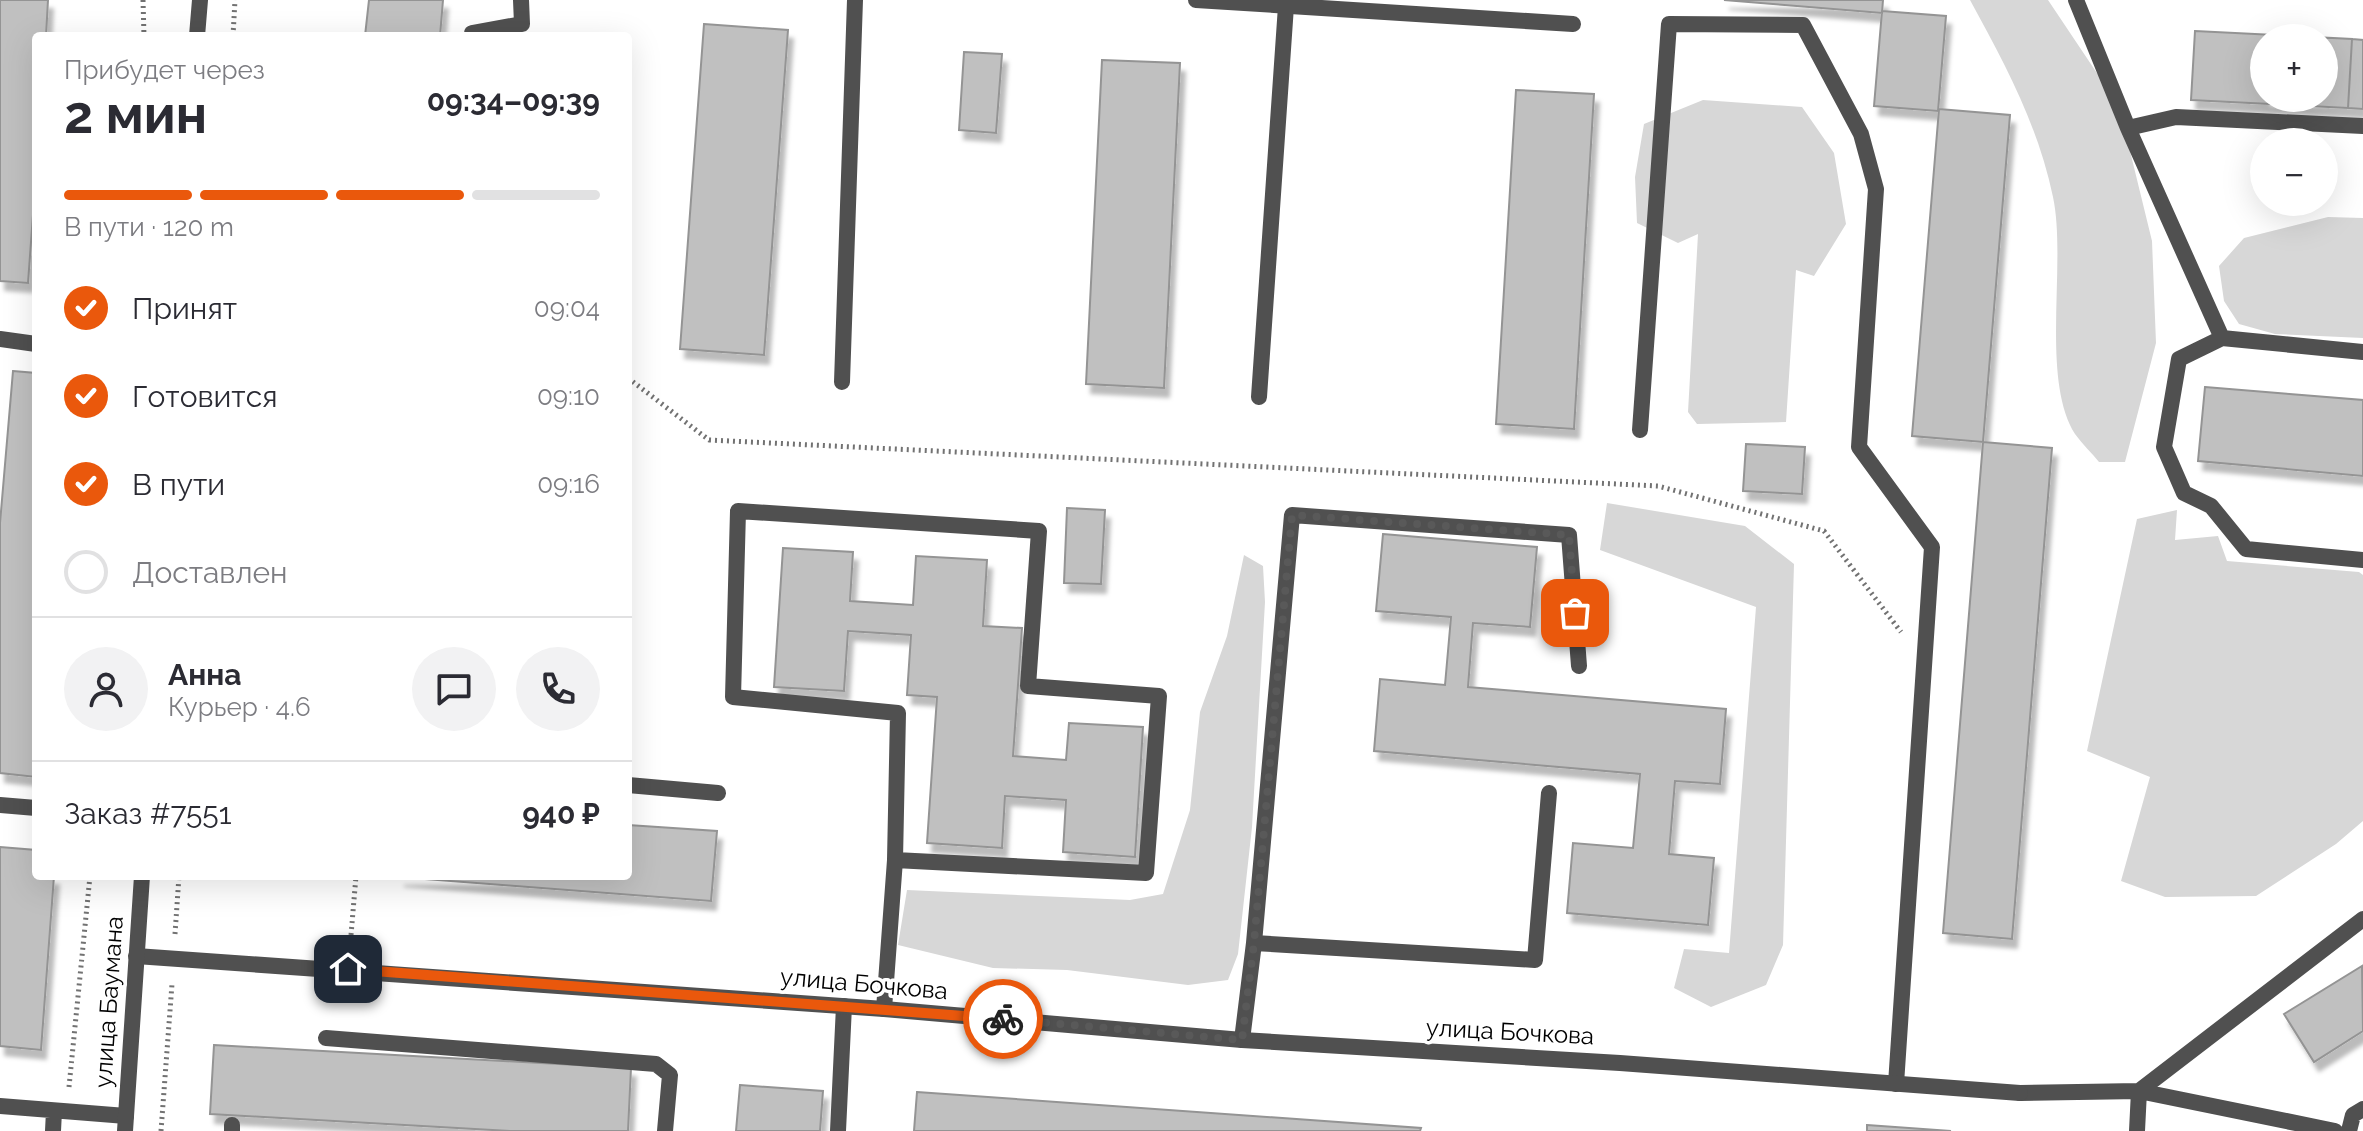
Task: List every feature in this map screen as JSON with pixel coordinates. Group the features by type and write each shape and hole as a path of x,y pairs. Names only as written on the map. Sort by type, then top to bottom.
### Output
{"street":[{"path":"197,32 200,0"},
{"path":"478,32 522,24 521,0"},
{"path":"842,382 855,0"},
{"path":"1196,0 1573,24"},
{"path":"2076,0 2128,128 2222,338"},
{"path":"1259,397 1286,6"},
{"path":"1640,430 1669,24 1803,25 1861,134 1876,189 1859,447 1932,547 1896,1084"},
{"path":"2128,128 2176,117 2363,126"},
{"path":"2363,352 2222,338 2179,359 2164,447 2184,493 2211,506 2246,549 2363,560"},
{"path":"0,339 32,343"},
{"path":"884,1009 895,860 898,713 733,697 738,511 1039,531 1028,686 1159,696 1146,873 895,860"},
{"path":"1242,1040 1254,943 1292,515 1569,535 1579,666"},
{"path":"632,785 718,793"},
{"path":"1254,943 1535,960 1549,793"},
{"path":"0,805 32,808"},
{"name":"улица Баумана","path":"126,1124 142,880"},
{"path":"2137,1131 2139,1091 2362,919"},
{"name":"улица Бочкова","path":"136,956 884,1009 1242,1040 2020,1093 2139,1091 2335,1131"},
{"path":"838,1131 844,1006"},
{"path":"326,1038 656,1064 670,1075 665,1131"},
{"path":"0,1106 60,1112 126,1124"},
{"path":"2349,1131 2353,1115 2363,1109"},
{"path":"53,1131 60,1112"}],"path":[{"path":"143,0 144,32"},
{"path":"233,32 235,0"},
{"path":"632,381 709,440 1658,486 1824,531 1924,663"},
{"path":"60,1112 89,880"},
{"path":"161,1131 179,880"},
{"path":"348,969 356,880"}],"shaded area":[{"path":"1970,0 2048,0 2119,106 2152,241 2156,343 2125,462 2099,462 2075,434 2065,410 2056,352 2057,224 2047,170 2008,71"},
{"path":"1703,100 1802,107 1834,153 1846,224 1814,276 1796,270 1786,422 1697,424 1688,412 1698,234 1678,243 1637,223 1635,177 1644,124"},
{"path":"2328,217 2363,218 2363,338 2275,334 2239,324 2224,301 2219,266 2244,238"},
{"path":"1607,503 1745,526 1794,564 1783,945 1766,985 1711,1007 1674,988 1684,949 1729,953 1756,607 1600,550"},
{"path":"2177,510 2175,540 2218,536 2227,561 2359,572 2363,575 2363,821 2336,844 2256,896 2165,897 2121,881 2150,777 2087,751 2137,519"},
{"path":"1244,555 1263,566 1265,602 1252,827 1238,954 1228,980 1188,985 1067,970 993,968 898,945 907,890 1130,900 1163,894 1190,810 1200,712 1227,636"}],"building":[{"path":"0,0 48,0 46,32 32,32 32,228 28,283 0,281"},
{"path":"369,0 443,0 440,32 365,32"},
{"path":"1724,0 1883,0 1882,13"},
{"path":"1882,11 1946,16 1938,111 1874,106"},
{"path":"704,24 788,30 764,355 680,349"},
{"path":"2195,31 2250,34 2250,103 2191,100"},
{"path":"2338,38 2352,39 2348,108 2338,107"},
{"path":"2352,39 2363,40 2363,109 2348,108"},
{"path":"964,52 1002,54 996,133 959,130"},
{"path":"1102,60 1180,63 1164,388 1086,384"},
{"path":"1516,90 1594,94 1574,429 1496,424"},
{"path":"1939,109 2010,115 1983,442 1912,436"},
{"path":"13,371 32,373 32,777 0,773 0,523"},
{"path":"2205,387 2363,400 2363,476 2198,461"},
{"path":"1983,442 2052,448 2012,939 1943,933"},
{"path":"1746,444 1805,447 1802,494 1743,491"},
{"path":"1067,508 1105,510 1101,584 1064,583"},
{"path":"1383,534 1537,547 1530,627 1473,623 1468,687 1726,709 1720,784 1675,781 1669,854 1714,858 1708,925 1567,913 1573,843 1633,848 1640,774 1374,751 1380,679 1445,685 1451,617 1376,611"},
{"path":"783,548 853,552 850,601 913,605 916,556 987,560 983,626 1022,628 1013,756 1066,760 1069,723 1143,727 1135,857 1063,852 1066,800 1005,796 1002,848 927,843 937,697 907,695 911,635 848,631 844,691 774,687"},
{"path":"632,825 717,831 711,901 438,880 632,880"},
{"path":"0,847 32,850 32,880 54,880 41,1050 0,1046"},
{"path":"2362,966 2363,1031 2314,1062 2284,1014"},
{"path":"214,1045 631,1068 628,1131 510,1131 210,1114"},
{"path":"740,1085 823,1091 820,1131 736,1131"},
{"path":"917,1092 1421,1128 1420,1131 914,1131"},
{"path":"1867,1125 1951,1131 1867,1131"}],"way so far":[{"path":"1003,1019 1242,1040 1254,943 1292,515 1569,535 1575,613"}],"route":[{"path":"348,969 1003,1019"}]}
